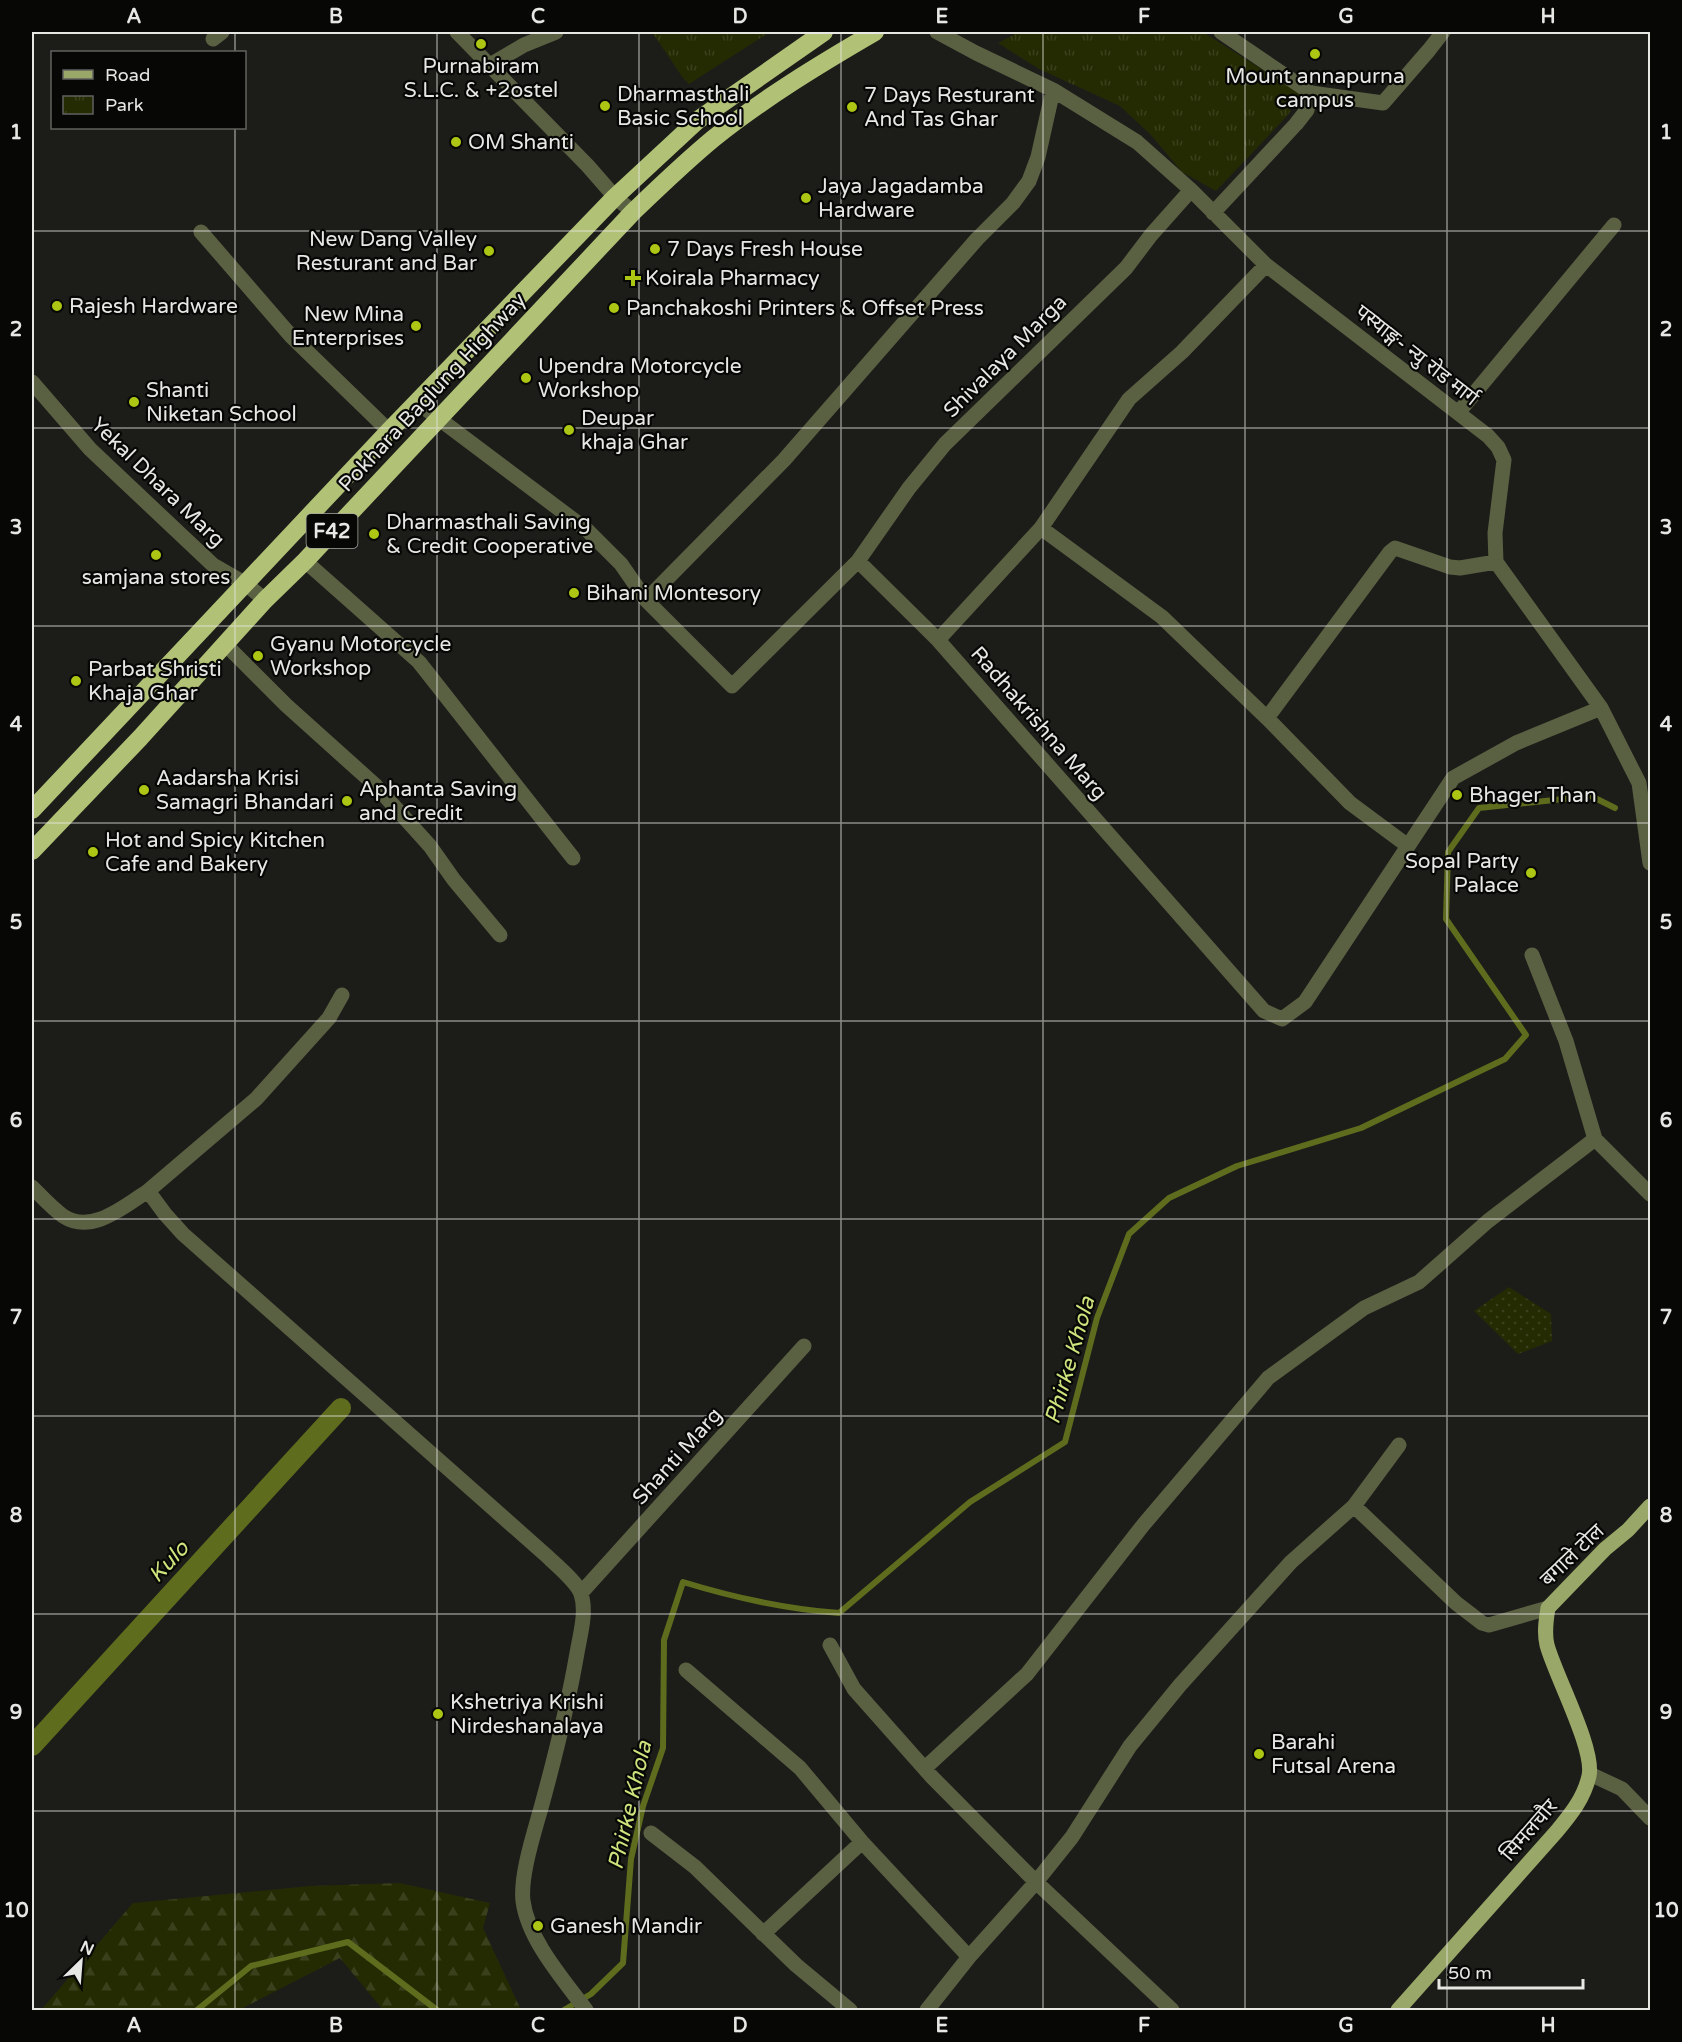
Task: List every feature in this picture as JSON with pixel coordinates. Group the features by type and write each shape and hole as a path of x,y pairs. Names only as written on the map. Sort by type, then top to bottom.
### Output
{"highway":[{"name":"Pokhara Baglung Highway","path":"32,810 389,431 615,197 698,120 824,32"},
{"name":"Pokhara Baglung Highway","path":"32,850 140,738 265,600 305,561 633,212 716,137 812,70 875,32"}],"main road":[{"name":"बगाले टोल","path":"1590,1774 1588,1757 1578,1727 1546,1643 1548,1608 1605,1549 1650,1508"},
{"name":"सिमलचौर","path":"1398,2010 1557,1831 1579,1803 1590,1774"}],"street":[{"path":"457,32 588,166 615,197 633,212"},
{"path":"490,65 524,45 556,32"},
{"name":"पस्याङ्ग- न्यु रोड मार्ग","path":"937,32 1053,90 1137,142 1191,190 1266,265 1488,436 1498,447 1504,460 1495,533 1496,562"},
{"path":"1221,32 1311,93 1383,103 1443,32"},
{"path":"646,600 784,460 949,270 1013,203 1029,182 1038,157 1053,90"},
{"path":"1213,213 1296,124 1307,110 1311,93"},
{"name":"Shivalaya Marga","path":"858,561 909,488 945,444 1126,268 1151,235 1191,190"},
{"path":"1458,412 1614,225"},
{"path":"201,232 291,336 389,431"},
{"path":"938,640 1041,528 1129,399 1182,352 1266,265"},
{"name":"Yekal Dhara Marg","path":"32,382 90,449 213,565 246,584 265,600"},
{"path":"418,402 587,530 621,564 646,600 732,686 858,561"},
{"path":"1041,528 1162,617 1267,718 1350,803 1408,846"},
{"path":"1267,718 1395,548 1450,567 1460,568 1496,562 1601,708 1639,783 1650,863"},
{"path":"305,561 419,662 573,858"},
{"name":"Radhakrishna Marg","path":"858,561 938,640 1263,1011 1282,1019 1305,1002 1453,778 1516,743 1601,708"},
{"path":"225,644 286,705 375,785 430,846 454,880 500,934"},
{"path":"1532,954 1566,1041 1594,1139 1650,1194"},
{"path":"32,1188 65,1217 94,1222 104,1219 148,1191 256,1099 329,1018 342,995"},
{"path":"925,1768 1027,1674 1144,1524 1268,1378 1364,1308 1419,1282 1488,1221 1594,1139"},
{"path":"148,1191 183,1234 548,1557 581,1593 582,1628 570,1693 522,1887 526,1918 543,1951 586,2010"},
{"name":"Shanti Marg","path":"581,1593 804,1346"},
{"path":"927,2010 969,1957 1036,1882 1076,1831 1130,1746 1180,1685 1291,1562 1354,1506 1400,1445"},
{"path":"1354,1506 1456,1603 1482,1623 1489,1625 1548,1608"},
{"path":"830,1646 854,1689 925,1768 1036,1882 1172,2010"},
{"path":"686,1670 800,1768 862,1842 969,1957"},
{"path":"1590,1774 1622,1789 1650,1818"},
{"path":"651,1833 695,1867 796,1965 850,2010"},
{"path":"763,1934 862,1842"}],"green space":[{"path":"652,32 770,32 689,84"},
{"path":"1019,32 1203,32 1300,94 1288,115 1216,191 1182,172 1151,135 1120,106 1039,69 998,43"},
{"path":"1509,1287 1551,1314 1552,1341 1518,1354 1474,1311"},
{"path":"400,1883 490,1903 483,1928 521,2010 383,2010 340,1958 239,2010 41,2010 133,1903 310,1886"}],"waterway":[{"name":"Phirke Khola","path":"564,2010 591,1994 623,1963 631,1859 643,1806 663,1748 664,1640 683,1582 761,1602 839,1613 970,1502 1065,1442 1097,1318 1129,1234 1169,1198 1237,1166 1361,1128 1505,1059 1526,1035 1446,919 1448,852 1479,808 1591,796 1615,808"},
{"name":"Kulo","path":"32,1746 341,1408"},
{"name":"Phirke Khola","path":"197,2010 251,1966 348,1942 437,2010"}],"place":[{"name":"Purnabiram S.L.C. & +2ostel","path":"481,44"},
{"name":"Mount annapurna campus","path":"1315,54"},
{"name":"Dharmasthali Basic School","path":"605,106"},
{"name":"7 Days Resturant And Tas Ghar","path":"852,107"},
{"name":"OM Shanti","path":"456,142"},
{"name":"Jaya Jagadamba Hardware","path":"806,198"},
{"name":"7 Days Fresh House","path":"655,249"},
{"name":"New Dang Valley Resturant and Bar","path":"489,251"},
{"name":"Koirala Pharmacy","path":"633,278"},
{"name":"Rajesh Hardware","path":"57,306"},
{"name":"Panchakoshi Printers & Offset Press","path":"614,308"},
{"name":"New Mina Enterprises","path":"416,326"},
{"name":"Upendra Motorcycle Workshop","path":"526,378"},
{"name":"Shanti Niketan School","path":"134,402"},
{"name":"Deupar khaja Ghar","path":"569,430"},
{"name":"Dharmasthali Saving & Credit Cooperative","path":"374,534"},
{"name":"samjana stores","path":"156,555"},
{"name":"Bihani Montesory","path":"574,593"},
{"name":"Gyanu Motorcycle Workshop","path":"258,656"},
{"name":"Parbat Shristi Khaja Ghar","path":"76,681"},
{"name":"Aadarsha Krisi Samagri Bhandari","path":"144,790"},
{"name":"Bhager Than","path":"1457,795"},
{"name":"Aphanta Saving and Credit","path":"347,801"},
{"name":"Hot and Spicy Kitchen Cafe and Bakery","path":"93,852"},
{"name":"Sopal Party Palace","path":"1531,873"},
{"name":"Kshetriya Krishi Nirdeshanalaya","path":"438,1714"},
{"name":"Barahi Futsal Arena","path":"1259,1754"},
{"name":"Ganesh Mandir","path":"538,1926"}]}
